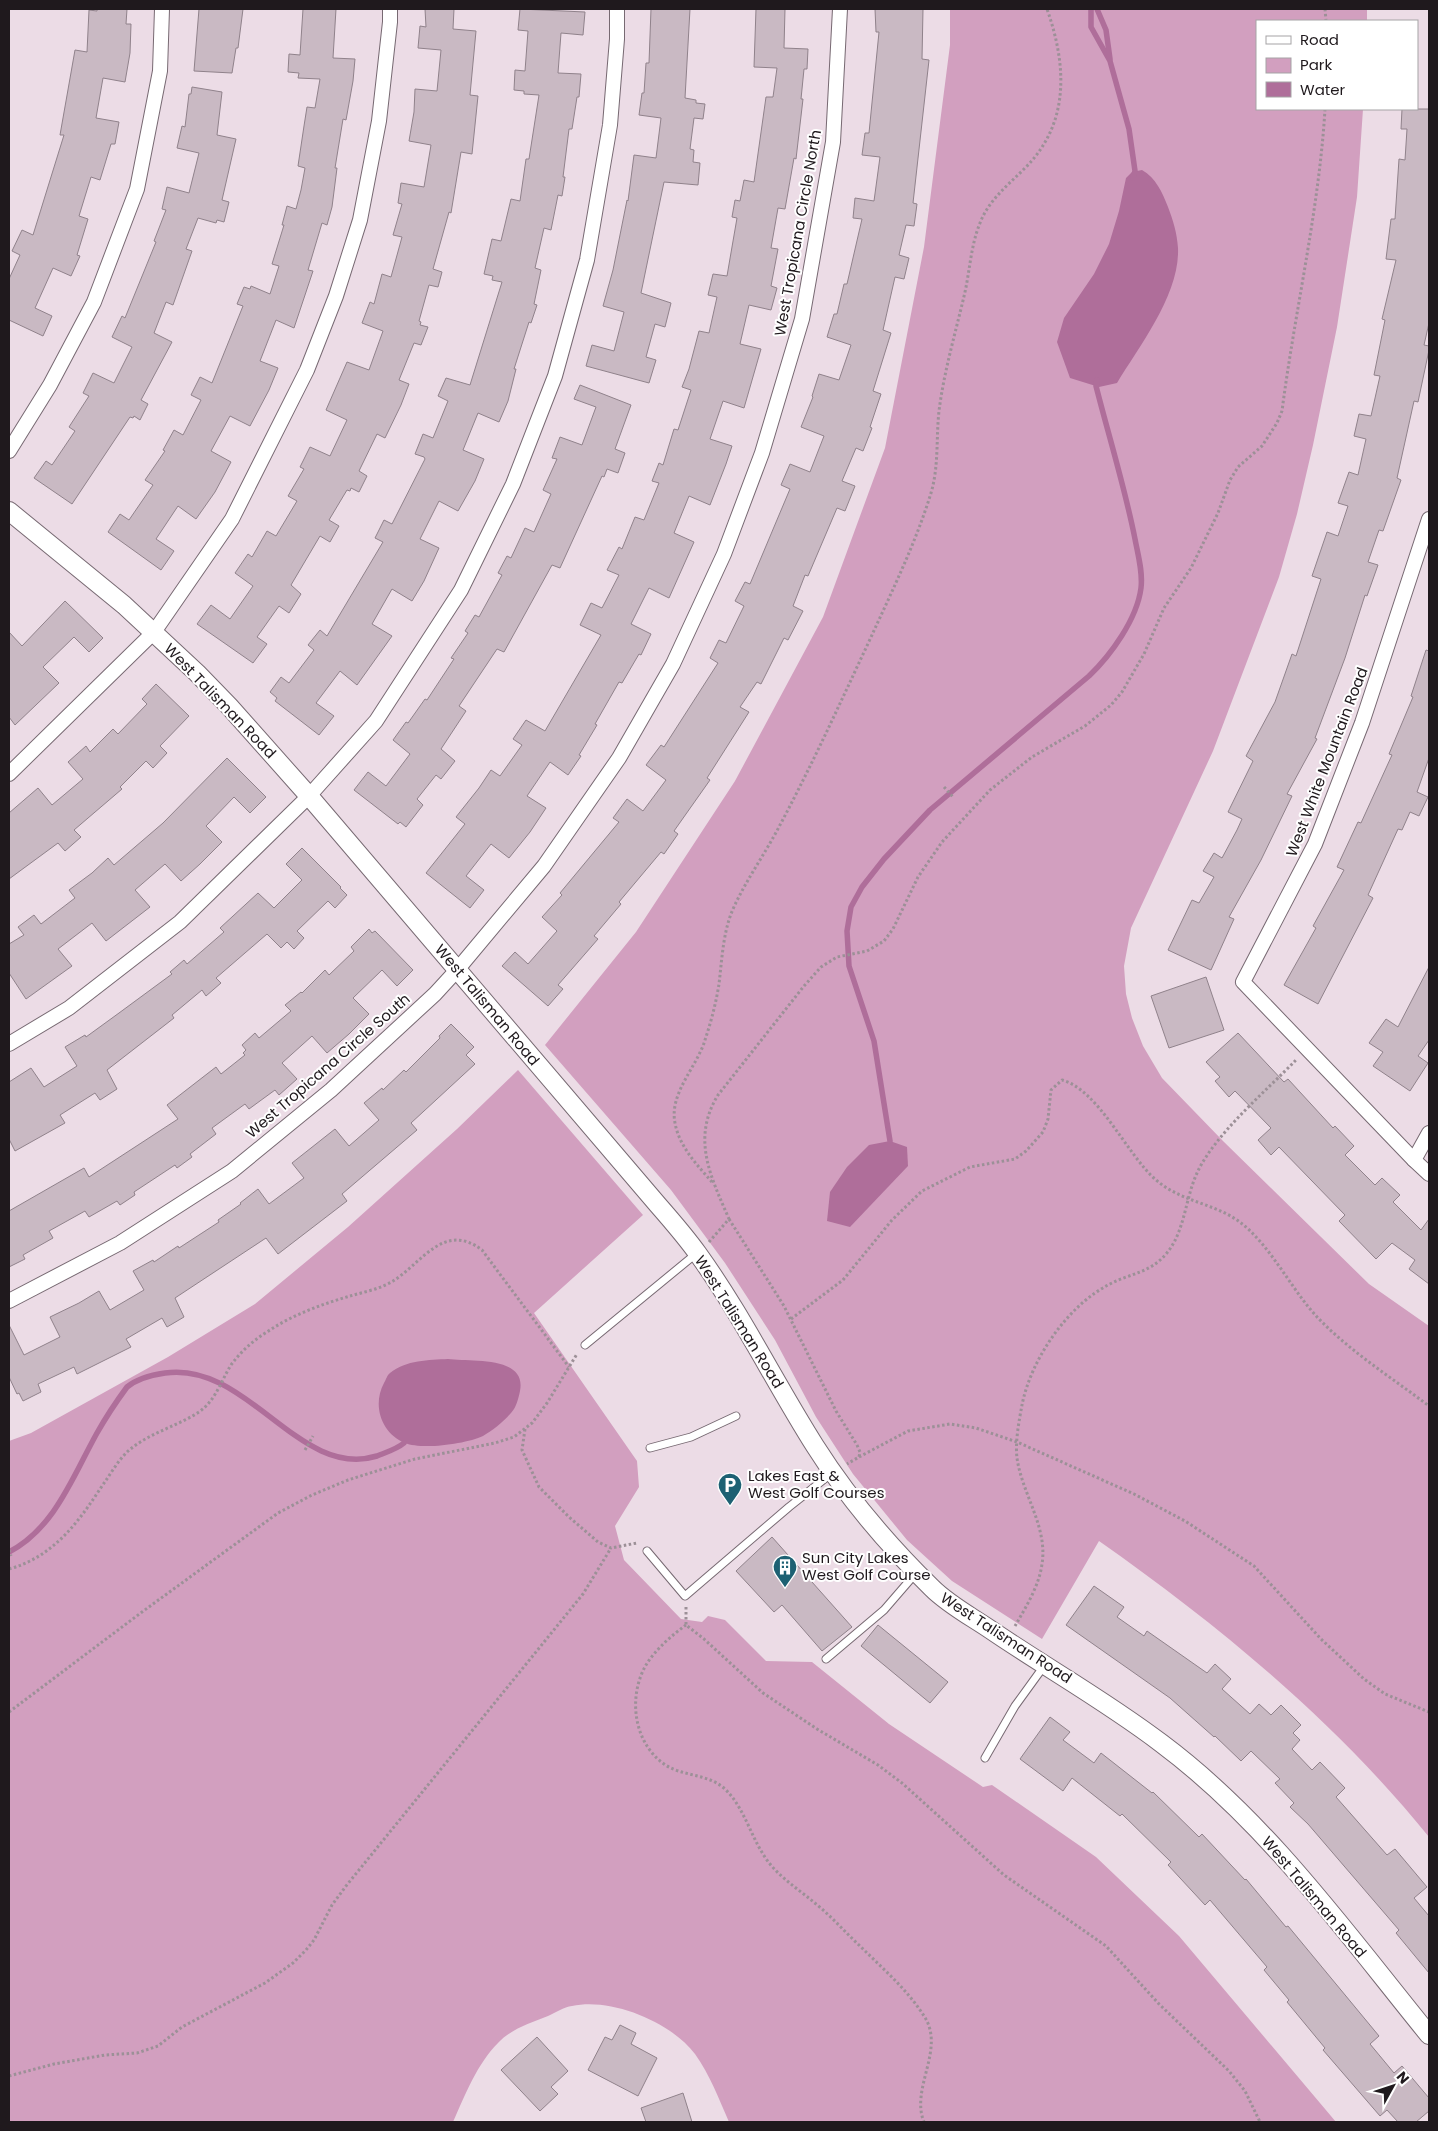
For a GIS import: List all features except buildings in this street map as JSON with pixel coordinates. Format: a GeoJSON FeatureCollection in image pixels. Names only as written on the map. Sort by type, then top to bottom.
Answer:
{"type":"FeatureCollection","features":[{"type":"Feature","properties":{"kind":"street"},"geometry":{"type":"LineString","coordinates":[[9,451],[50,385],[94,302],[137,190],[160,71],[162,9]]}},
{"type":"Feature","properties":{"kind":"street"},"geometry":{"type":"LineString","coordinates":[[9,774],[154,632],[232,519],[307,370],[336,296],[360,220],[379,121],[390,9]]}},
{"type":"Feature","properties":{"kind":"street"},"geometry":{"type":"LineString","coordinates":[[9,1044],[69,1008],[180,922],[310,796],[376,721],[461,590],[513,484],[555,376],[587,260],[610,125],[617,39],[617,9]]}},
{"type":"Feature","properties":{"kind":"street","name":"West Tropicana Circle North"},"geometry":{"type":"LineString","coordinates":[[457,970],[544,866],[618,758],[673,664],[724,554],[762,453],[802,320],[833,142],[840,9]]}},
{"type":"Feature","properties":{"kind":"street","name":"West Talisman Road"},"geometry":{"type":"LineString","coordinates":[[9,511],[124,604],[154,632],[222,699],[310,796],[698,1253],[740,1318],[780,1389],[833,1472],[867,1518],[916,1572],[935,1592],[1163,1744],[1242,1812],[1313,1892],[1429,2035]]}},
{"type":"Feature","properties":{"kind":"street","name":"West White Mountain Road"},"geometry":{"type":"LineString","coordinates":[[1429,519],[1362,723],[1315,844],[1243,982],[1429,1174]]}},
{"type":"Feature","properties":{"kind":"street","name":"West Tropicana Circle South"},"geometry":{"type":"LineString","coordinates":[[9,1302],[120,1243],[232,1171],[331,1090],[435,994],[457,970]]}},
{"type":"Feature","properties":{"kind":"street"},"geometry":{"type":"LineString","coordinates":[[1414,1160],[1429,1133]]}},
{"type":"Feature","properties":{"kind":"lane"},"geometry":{"type":"LineString","coordinates":[[585,1345],[698,1253]]}},
{"type":"Feature","properties":{"kind":"lane"},"geometry":{"type":"LineString","coordinates":[[650,1448],[691,1437],[736,1416]]}},
{"type":"Feature","properties":{"kind":"lane"},"geometry":{"type":"LineString","coordinates":[[647,1552],[685,1596],[789,1506],[833,1472]]}},
{"type":"Feature","properties":{"kind":"lane"},"geometry":{"type":"LineString","coordinates":[[826,1659],[884,1610],[916,1572]]}},
{"type":"Feature","properties":{"kind":"lane"},"geometry":{"type":"LineString","coordinates":[[985,1758],[1015,1706],[1045,1666]]}},
{"type":"Feature","properties":{"kind":"path"},"geometry":{"type":"LineString","coordinates":[[713,1183],[696,1164],[683,1144],[674,1122],[675,1105],[680,1091],[700,1055],[706,1038],[715,1002],[726,930],[732,912],[817,755],[902,569],[930,494],[935,475],[940,409],[968,278],[973,244],[979,224],[986,208],[1038,153],[1052,128],[1059,105],[1062,78],[1060,52],[1047,9]]}},
{"type":"Feature","properties":{"kind":"path"},"geometry":{"type":"LineString","coordinates":[[858,1457],[860,1452],[857,1445],[836,1411],[791,1319],[766,1275],[729,1219],[713,1183],[708,1169],[705,1140],[706,1126],[712,1104],[804,986],[829,960],[867,951],[884,942],[893,929],[923,870],[942,842],[990,790],[1032,757],[1085,726],[1111,705],[1122,692],[1144,654],[1164,608],[1191,568],[1218,513],[1230,480],[1238,467],[1262,446],[1277,423],[1282,411],[1306,266],[1323,146],[1326,110]]}},
{"type":"Feature","properties":{"kind":"path"},"geometry":{"type":"LineString","coordinates":[[944,787],[953,797]]}},
{"type":"Feature","properties":{"kind":"path"},"geometry":{"type":"LineString","coordinates":[[1008,1641],[1027,1604],[1042,1564],[1041,1534],[1022,1480],[1016,1456],[1022,1405],[1030,1376],[1042,1350],[1058,1329],[1096,1292],[1122,1278],[1154,1267],[1161,1260],[1174,1241],[1197,1173],[1217,1141],[1307,1049]]}},
{"type":"Feature","properties":{"kind":"path"},"geometry":{"type":"LineString","coordinates":[[791,1319],[843,1280],[892,1220],[922,1192],[970,1167],[1015,1159],[1026,1151],[1043,1132],[1048,1119],[1051,1090],[1062,1080],[1071,1082],[1092,1101],[1156,1180],[1174,1194],[1237,1220],[1266,1248],[1301,1299],[1320,1320],[1361,1356],[1429,1406]]}},
{"type":"Feature","properties":{"kind":"path"},"geometry":{"type":"LineString","coordinates":[[698,1253],[729,1219]]}},
{"type":"Feature","properties":{"kind":"path"},"geometry":{"type":"LineString","coordinates":[[9,1569],[21,1566],[46,1552],[63,1539],[126,1453],[145,1439],[199,1412],[219,1389],[239,1356],[250,1344],[270,1330],[311,1310],[391,1282],[408,1270],[425,1253],[443,1242],[457,1239],[471,1242],[482,1250],[569,1367]]}},
{"type":"Feature","properties":{"kind":"path"},"geometry":{"type":"LineString","coordinates":[[9,1712],[278,1513],[312,1495],[348,1480],[415,1459],[495,1443],[514,1437],[525,1428],[547,1403],[575,1356],[585,1345]]}},
{"type":"Feature","properties":{"kind":"path"},"geometry":{"type":"LineString","coordinates":[[833,1472],[908,1431],[950,1424],[976,1428],[1017,1442],[1134,1494],[1185,1521],[1244,1559],[1267,1577],[1321,1639],[1364,1680],[1385,1694],[1429,1712]]}},
{"type":"Feature","properties":{"kind":"path"},"geometry":{"type":"LineString","coordinates":[[525,1428],[522,1450],[539,1487],[598,1542],[611,1548],[638,1543]]}},
{"type":"Feature","properties":{"kind":"path"},"geometry":{"type":"LineString","coordinates":[[306,1450],[313,1436]]}},
{"type":"Feature","properties":{"kind":"path"},"geometry":{"type":"LineString","coordinates":[[9,2076],[81,2058],[148,2051],[158,2046],[182,2027],[265,1983],[293,1963],[314,1940],[332,1905],[346,1886],[583,1594],[611,1548]]}},
{"type":"Feature","properties":{"kind":"path"},"geometry":{"type":"LineString","coordinates":[[9,1550],[11,1556]]}},
{"type":"Feature","properties":{"kind":"path"},"geometry":{"type":"LineString","coordinates":[[685,1596],[686,1625],[646,1665],[635,1696],[638,1727],[643,1741],[652,1754],[673,1769],[716,1782],[726,1789],[735,1801],[756,1842],[771,1865],[786,1881],[818,1905],[901,1986],[915,2003],[926,2018],[931,2035],[930,2056],[919,2098],[920,2113],[924,2122]]}},
{"type":"Feature","properties":{"kind":"path"},"geometry":{"type":"LineString","coordinates":[[686,1625],[763,1693],[817,1730],[878,1765],[902,1783],[1024,1891],[1077,1924],[1106,1946],[1153,1999],[1229,2071],[1246,2090],[1260,2122]]}},
{"type":"Feature","properties":{"kind":"green space"},"geometry":{"type":"Polygon","coordinates":[[[950,9],[1367,9],[1367,20],[1256,20],[1256,110],[1363,110],[1357,197],[1337,327],[1313,445],[1297,514],[1279,577],[1213,751],[1131,928],[1124,966],[1126,994],[1132,1018],[1143,1046],[1162,1078],[1223,1141],[1369,1284],[1429,1326],[1429,1837],[1393,1795],[1316,1715],[1189,1607],[1099,1541],[1042,1639],[952,1581],[907,1540],[853,1474],[816,1417],[775,1340],[725,1263],[671,1190],[545,1045],[636,932],[735,781],[823,617],[885,448],[924,247],[950,45],[950,9]]]}},
{"type":"Feature","properties":{"kind":"green space"},"geometry":{"type":"Polygon","coordinates":[[[518,1070],[643,1215],[534,1313],[637,1461],[639,1487],[615,1526],[624,1560],[681,1619],[702,1622],[708,1616],[725,1620],[766,1661],[812,1662],[889,1724],[983,1787],[992,1785],[1096,1857],[1179,1936],[1336,2122],[729,2122],[705,2070],[695,2054],[684,2042],[656,2022],[639,2015],[604,2005],[587,2004],[563,2009],[521,2027],[503,2038],[478,2070],[453,2122],[9,2122],[9,1441],[31,1433],[168,1357],[255,1304],[348,1227],[457,1129],[518,1070]]]}},
{"type":"Feature","properties":{"kind":"water"},"geometry":{"type":"Polygon","coordinates":[[[1142,170],[1158,186],[1170,212],[1178,248],[1177,265],[1166,301],[1147,336],[1117,383],[1099,387],[1070,378],[1057,342],[1064,318],[1094,274],[1109,244],[1126,178],[1132,172],[1142,170]]]}},
{"type":"Feature","properties":{"kind":"water"},"geometry":{"type":"Polygon","coordinates":[[[890,1141],[907,1147],[908,1166],[850,1227],[827,1221],[830,1192],[847,1167],[869,1145],[890,1141]]]}},
{"type":"Feature","properties":{"kind":"water"},"geometry":{"type":"Polygon","coordinates":[[[448,1359],[494,1363],[515,1371],[520,1379],[520,1391],[514,1409],[492,1431],[475,1439],[433,1446],[405,1443],[390,1432],[381,1418],[379,1409],[380,1391],[388,1375],[403,1365],[410,1363],[448,1359]]]}},
{"type":"Feature","properties":{"kind":"waterway"},"geometry":{"type":"LineString","coordinates":[[1091,9],[1091,27],[1110,61],[1129,129],[1135,171],[1133,178]]}},
{"type":"Feature","properties":{"kind":"waterway"},"geometry":{"type":"LineString","coordinates":[[1097,9],[1106,30],[1110,59]]}},
{"type":"Feature","properties":{"kind":"waterway"},"geometry":{"type":"LineString","coordinates":[[890,1141],[874,1041],[849,966],[847,931],[851,907],[862,887],[884,859],[930,810],[1089,676],[1106,658],[1129,624],[1139,600],[1141,588],[1140,564],[1127,501],[1096,386],[1097,380]]}},
{"type":"Feature","properties":{"kind":"waterway"},"geometry":{"type":"LineString","coordinates":[[9,1552],[25,1542],[51,1515],[71,1483],[100,1427],[127,1387],[140,1379],[150,1376],[165,1373],[195,1374],[222,1384],[248,1400],[298,1437],[323,1451],[349,1459],[377,1456],[395,1449],[404,1443]]}},
{"type":"Feature","properties":{"kind":"place","name":"Lakes East & West Golf Courses"},"geometry":{"type":"Point","coordinates":[730,1506]}},
{"type":"Feature","properties":{"kind":"place","name":"Sun City Lakes West Golf Course"},"geometry":{"type":"Point","coordinates":[785,1588]}}]}
